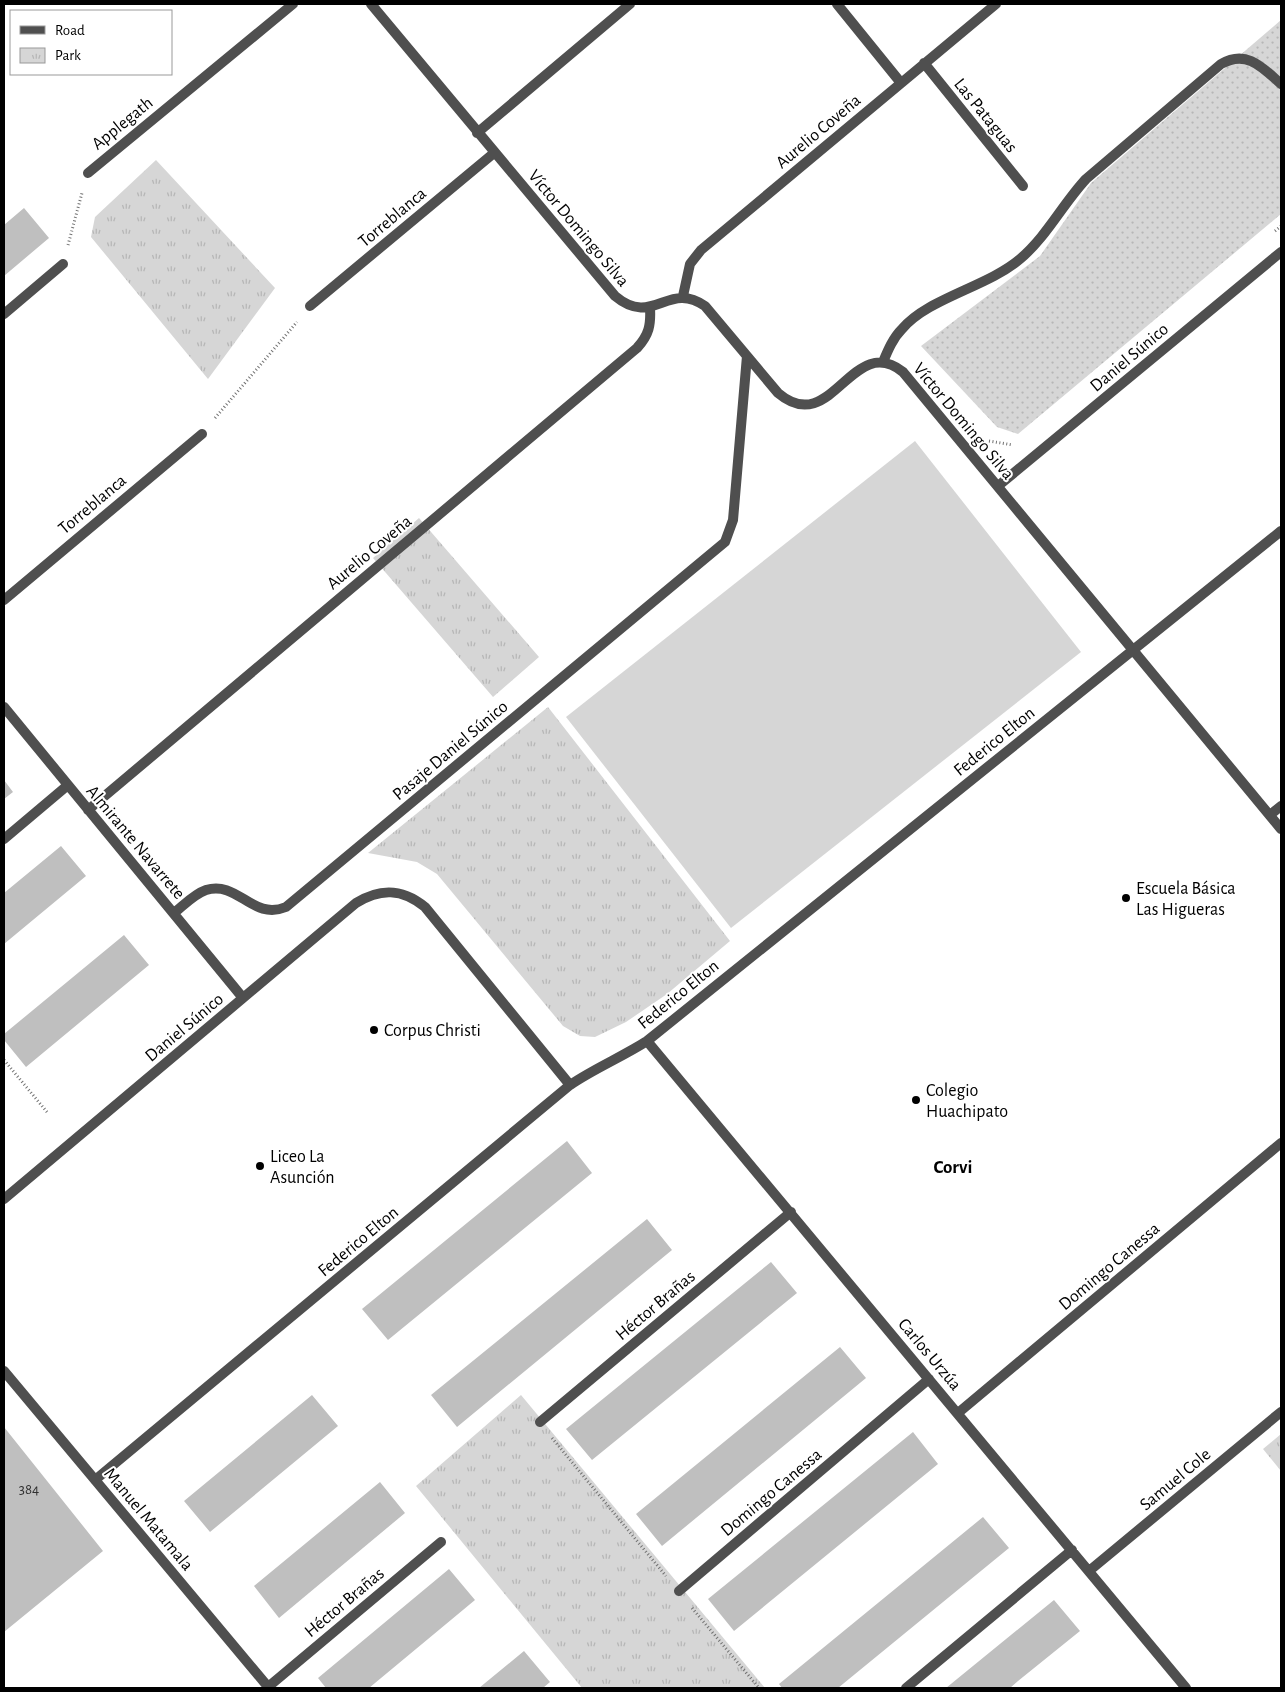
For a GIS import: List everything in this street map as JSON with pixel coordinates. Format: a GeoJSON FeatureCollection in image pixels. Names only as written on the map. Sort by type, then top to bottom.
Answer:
{"type":"FeatureCollection","features":[{"type":"Feature","properties":{"kind":"street","name":"Applegath"},"geometry":{"type":"LineString","coordinates":[[88,173],[293,4]]}},
{"type":"Feature","properties":{"kind":"street","name":"Víctor Domingo Silva"},"geometry":{"type":"LineString","coordinates":[[371,4],[615,296],[625,305],[650,308]]}},
{"type":"Feature","properties":{"kind":"street"},"geometry":{"type":"LineString","coordinates":[[477,132],[630,4]]}},
{"type":"Feature","properties":{"kind":"street"},"geometry":{"type":"LineString","coordinates":[[837,4],[901,82]]}},
{"type":"Feature","properties":{"kind":"street","name":"Aurelio Coveña"},"geometry":{"type":"LineString","coordinates":[[683,296],[686,275],[690,264],[701,250],[996,4]]}},
{"type":"Feature","properties":{"kind":"street"},"geometry":{"type":"LineString","coordinates":[[650,308],[670,298],[683,296],[695,299],[705,306],[778,393],[788,402],[811,405],[822,401],[866,365],[883,362],[893,340],[903,327],[930,308],[1002,273],[1039,241],[1070,196],[1086,179],[1221,64],[1235,58],[1252,60],[1281,84]]}},
{"type":"Feature","properties":{"kind":"street","name":"Las Pataguas"},"geometry":{"type":"LineString","coordinates":[[924,63],[1023,186]]}},
{"type":"Feature","properties":{"kind":"street","name":"Torreblanca"},"geometry":{"type":"LineString","coordinates":[[310,306],[494,153]]}},
{"type":"Feature","properties":{"kind":"street","name":"Daniel Súnico"},"geometry":{"type":"LineString","coordinates":[[998,486],[1281,252]]}},
{"type":"Feature","properties":{"kind":"street"},"geometry":{"type":"LineString","coordinates":[[4,314],[62,264]]}},
{"type":"Feature","properties":{"kind":"street","name":"Aurelio Coveña"},"geometry":{"type":"LineString","coordinates":[[88,810],[637,348],[645,340],[649,330],[650,308]]}},
{"type":"Feature","properties":{"kind":"street","name":"Pasaje Daniel Súnico"},"geometry":{"type":"LineString","coordinates":[[174,913],[197,894],[212,889],[231,891],[262,910],[271,911],[286,907],[725,542],[733,520],[747,356]]}},
{"type":"Feature","properties":{"kind":"street","name":"Víctor Domingo Silva"},"geometry":{"type":"LineString","coordinates":[[883,362],[894,365],[903,372],[1281,829]]}},
{"type":"Feature","properties":{"kind":"street","name":"Torreblanca"},"geometry":{"type":"LineString","coordinates":[[4,600],[202,434]]}},
{"type":"Feature","properties":{"kind":"street","name":"Federico Elton"},"geometry":{"type":"LineString","coordinates":[[95,1480],[570,1085],[586,1074],[628,1054],[647,1041],[1281,531]]}},
{"type":"Feature","properties":{"kind":"street","name":"Almirante Navarrete"},"geometry":{"type":"LineString","coordinates":[[4,707],[243,998]]}},
{"type":"Feature","properties":{"kind":"street"},"geometry":{"type":"LineString","coordinates":[[4,839],[68,785]]}},
{"type":"Feature","properties":{"kind":"street"},"geometry":{"type":"LineString","coordinates":[[1270,814],[1281,806]]}},
{"type":"Feature","properties":{"kind":"street","name":"Daniel Súnico"},"geometry":{"type":"LineString","coordinates":[[4,1199],[356,904],[379,892],[391,891],[409,896],[425,907],[570,1085]]}},
{"type":"Feature","properties":{"kind":"street","name":"Carlos Urzúa"},"geometry":{"type":"LineString","coordinates":[[647,1041],[1186,1688]]}},
{"type":"Feature","properties":{"kind":"street","name":"Domingo Canessa"},"geometry":{"type":"LineString","coordinates":[[958,1413],[1281,1143]]}},
{"type":"Feature","properties":{"kind":"street","name":"Héctor Brañas"},"geometry":{"type":"LineString","coordinates":[[540,1422],[791,1212]]}},
{"type":"Feature","properties":{"kind":"street","name":"Manuel Matamala"},"geometry":{"type":"LineString","coordinates":[[4,1371],[269,1688]]}},
{"type":"Feature","properties":{"kind":"street","name":"Domingo Canessa"},"geometry":{"type":"LineString","coordinates":[[679,1591],[929,1379]]}},
{"type":"Feature","properties":{"kind":"street","name":"Samuel Cole"},"geometry":{"type":"LineString","coordinates":[[1089,1571],[1281,1412]]}},
{"type":"Feature","properties":{"kind":"street","name":"Héctor Brañas"},"geometry":{"type":"LineString","coordinates":[[269,1688],[441,1542]]}},
{"type":"Feature","properties":{"kind":"street"},"geometry":{"type":"LineString","coordinates":[[906,1688],[1072,1550]]}},
{"type":"Feature","properties":{"kind":"path"},"geometry":{"type":"LineString","coordinates":[[62,264],[88,173]]}},
{"type":"Feature","properties":{"kind":"path"},"geometry":{"type":"LineString","coordinates":[[202,434],[310,306]]}},
{"type":"Feature","properties":{"kind":"path"},"geometry":{"type":"LineString","coordinates":[[4,1060],[47,1112]]}},
{"type":"Feature","properties":{"kind":"path"},"geometry":{"type":"LineString","coordinates":[[540,1422],[759,1688]]}},
{"type":"Feature","properties":{"kind":"green space"},"geometry":{"type":"Polygon","coordinates":[[[1281,20],[1281,214],[1018,434],[997,427],[921,346],[1040,256],[1091,183],[1281,20]]]}},
{"type":"Feature","properties":{"kind":"green space"},"geometry":{"type":"Polygon","coordinates":[[[156,160],[275,288],[208,379],[91,237],[95,217],[156,160]]]}},
{"type":"Feature","properties":{"kind":"green space"},"geometry":{"type":"Polygon","coordinates":[[[915,441],[1081,652],[731,928],[566,717],[915,441]]]}},
{"type":"Feature","properties":{"kind":"green space"},"geometry":{"type":"Polygon","coordinates":[[[419,518],[539,657],[493,697],[373,558],[419,518]]]}},
{"type":"Feature","properties":{"kind":"green space"},"geometry":{"type":"Polygon","coordinates":[[[548,707],[730,941],[667,994],[626,1022],[595,1037],[580,1036],[563,1026],[437,874],[417,862],[368,853],[548,707]]]}},
{"type":"Feature","properties":{"kind":"green space"},"geometry":{"type":"Polygon","coordinates":[[[521,1395],[765,1688],[582,1688],[416,1486],[521,1395]]]}},
{"type":"Feature","properties":{"kind":"green space"},"geometry":{"type":"Polygon","coordinates":[[[1281,1434],[1281,1471],[1263,1449],[1281,1434]]]}},
{"type":"Feature","properties":{"kind":"building"},"geometry":{"type":"Polygon","coordinates":[[[24,208],[49,238],[4,276],[4,225],[24,208]]]}},
{"type":"Feature","properties":{"kind":"building"},"geometry":{"type":"Polygon","coordinates":[[[4,780],[13,792],[4,799],[4,780]]]}},
{"type":"Feature","properties":{"kind":"building"},"geometry":{"type":"Polygon","coordinates":[[[61,846],[86,876],[4,944],[4,893],[61,846]]]}},
{"type":"Feature","properties":{"kind":"building"},"geometry":{"type":"Polygon","coordinates":[[[124,935],[149,965],[26,1067],[4,1040],[4,1034],[124,935]]]}},
{"type":"Feature","properties":{"kind":"building"},"geometry":{"type":"Polygon","coordinates":[[[567,1141],[592,1173],[388,1340],[362,1309],[567,1141]]]}},
{"type":"Feature","properties":{"kind":"building"},"geometry":{"type":"Polygon","coordinates":[[[647,1219],[672,1250],[457,1427],[431,1395],[647,1219]]]}},
{"type":"Feature","properties":{"kind":"building"},"geometry":{"type":"Polygon","coordinates":[[[771,1262],[797,1293],[592,1460],[566,1429],[771,1262]]]}},
{"type":"Feature","properties":{"kind":"building"},"geometry":{"type":"Polygon","coordinates":[[[840,1347],[866,1378],[662,1546],[636,1514],[840,1347]]]}},
{"type":"Feature","properties":{"kind":"building"},"geometry":{"type":"Polygon","coordinates":[[[312,1395],[338,1426],[210,1532],[184,1501],[312,1395]]]}},
{"type":"Feature","properties":{"kind":"building"},"geometry":{"type":"Polygon","coordinates":[[[4,1427],[103,1551],[4,1632],[4,1427]]]}},
{"type":"Feature","properties":{"kind":"building"},"geometry":{"type":"Polygon","coordinates":[[[913,1432],[938,1464],[734,1631],[708,1599],[913,1432]]]}},
{"type":"Feature","properties":{"kind":"building"},"geometry":{"type":"Polygon","coordinates":[[[380,1482],[405,1513],[279,1618],[254,1586],[380,1482]]]}},
{"type":"Feature","properties":{"kind":"building"},"geometry":{"type":"Polygon","coordinates":[[[983,1517],[1009,1548],[838,1688],[782,1688],[779,1684],[983,1517]]]}},
{"type":"Feature","properties":{"kind":"building"},"geometry":{"type":"Polygon","coordinates":[[[449,1569],[475,1600],[369,1688],[326,1688],[318,1678],[449,1569]]]}},
{"type":"Feature","properties":{"kind":"building"},"geometry":{"type":"Polygon","coordinates":[[[1054,1600],[1080,1631],[1010,1688],[946,1688],[1054,1600]]]}},
{"type":"Feature","properties":{"kind":"building"},"geometry":{"type":"Polygon","coordinates":[[[524,1651],[550,1682],[543,1688],[479,1688],[524,1651]]]}},
{"type":"Feature","properties":{"kind":"place","name":"Escuela Básica Las Higueras"},"geometry":{"type":"Point","coordinates":[1126,898]}},
{"type":"Feature","properties":{"kind":"place","name":"Corpus Christi"},"geometry":{"type":"Point","coordinates":[374,1030]}},
{"type":"Feature","properties":{"kind":"place","name":"Colegio Huachipato"},"geometry":{"type":"Point","coordinates":[916,1100]}},
{"type":"Feature","properties":{"kind":"place","name":"Liceo La Asunción"},"geometry":{"type":"Point","coordinates":[260,1166]}},
{"type":"Feature","properties":{"kind":"district","name":"Corvi"},"geometry":{"type":"Point","coordinates":[953,1166]}}]}
